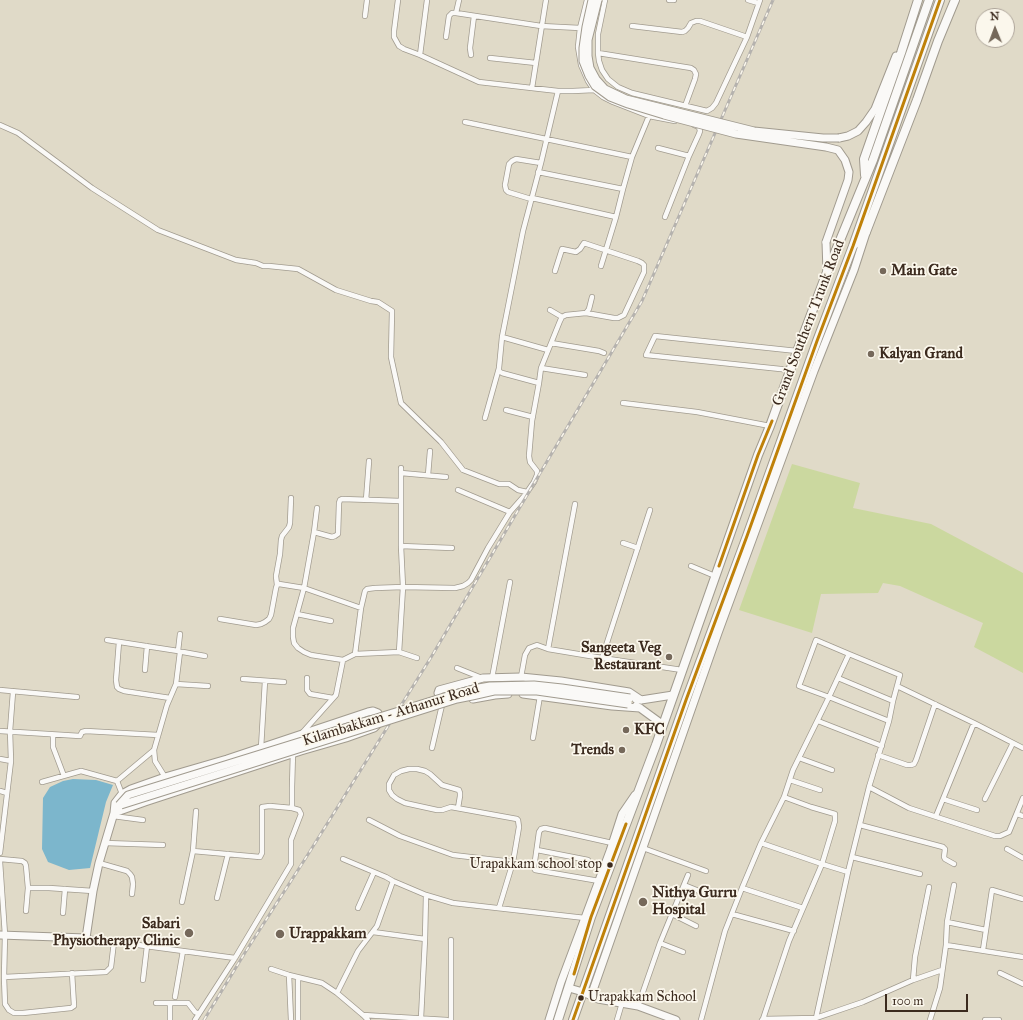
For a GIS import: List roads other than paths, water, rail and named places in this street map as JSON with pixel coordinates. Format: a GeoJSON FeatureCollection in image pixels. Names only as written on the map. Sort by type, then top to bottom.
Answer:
{"type":"FeatureCollection","features":[{"type":"Feature","properties":{"kind":"highway"},"geometry":{"type":"LineString","coordinates":[[866,178],[864,159],[918,0]]}},
{"type":"Feature","properties":{"kind":"highway","name":"Grand Southern Trunk Road"},"geometry":{"type":"LineString","coordinates":[[639,789],[656,745],[662,724],[758,455],[827,272],[873,160],[929,0]]}},
{"type":"Feature","properties":{"kind":"highway","name":"Grand Southern Trunk Road"},"geometry":{"type":"LineString","coordinates":[[573,1020],[587,994],[686,700],[747,536],[816,341],[853,246],[940,0]]}},
{"type":"Feature","properties":{"kind":"highway"},"geometry":{"type":"LineString","coordinates":[[853,246],[866,232],[955,0]]}},
{"type":"Feature","properties":{"kind":"highway"},"geometry":{"type":"LineString","coordinates":[[558,1020],[591,917],[639,789]]}},
{"type":"Feature","properties":{"kind":"street"},"geometry":{"type":"LineString","coordinates":[[365,16],[367,0]]}},
{"type":"Feature","properties":{"kind":"street"},"geometry":{"type":"LineString","coordinates":[[398,0],[394,37],[399,46],[404,49],[479,82],[558,91],[594,90]]}},
{"type":"Feature","properties":{"kind":"street"},"geometry":{"type":"LineString","coordinates":[[420,55],[427,0]]}},
{"type":"Feature","properties":{"kind":"street"},"geometry":{"type":"LineString","coordinates":[[456,13],[459,0]]}},
{"type":"Feature","properties":{"kind":"street"},"geometry":{"type":"LineString","coordinates":[[532,88],[546,0]]}},
{"type":"Feature","properties":{"kind":"street"},"geometry":{"type":"LineString","coordinates":[[587,0],[580,28],[578,47],[581,66],[594,90],[613,102],[649,116],[696,126],[700,129]]}},
{"type":"Feature","properties":{"kind":"street"},"geometry":{"type":"LineString","coordinates":[[592,0],[584,34],[582,48],[583,60],[589,76],[595,86],[610,97],[664,115],[736,134],[838,150],[845,160],[849,172],[848,180],[826,242],[827,272]]}},
{"type":"Feature","properties":{"kind":"street"},"geometry":{"type":"LineString","coordinates":[[598,0],[588,40],[588,56],[590,68],[596,79],[606,88],[626,99],[754,131],[823,138],[839,138],[848,136],[858,131],[875,109],[896,56],[906,37]]}},
{"type":"Feature","properties":{"kind":"street"},"geometry":{"type":"LineString","coordinates":[[605,0],[598,34],[598,53],[602,70],[608,79],[618,87],[632,93],[684,106],[707,111],[710,110]]}},
{"type":"Feature","properties":{"kind":"street"},"geometry":{"type":"LineString","coordinates":[[669,0],[674,0]]}},
{"type":"Feature","properties":{"kind":"street"},"geometry":{"type":"LineString","coordinates":[[665,217],[700,129],[710,110],[716,103],[747,37],[759,2],[748,0]]}},
{"type":"Feature","properties":{"kind":"street"},"geometry":{"type":"LineString","coordinates":[[446,37],[449,16],[452,13],[541,26],[580,28]]}},
{"type":"Feature","properties":{"kind":"street"},"geometry":{"type":"LineString","coordinates":[[471,55],[470,48],[474,16]]}},
{"type":"Feature","properties":{"kind":"street"},"geometry":{"type":"LineString","coordinates":[[632,26],[678,32],[685,31],[691,23],[700,21],[747,37]]}},
{"type":"Feature","properties":{"kind":"street"},"geometry":{"type":"LineString","coordinates":[[598,53],[691,68],[696,74],[684,106]]}},
{"type":"Feature","properties":{"kind":"street"},"geometry":{"type":"LineString","coordinates":[[490,58],[536,63]]}},
{"type":"Feature","properties":{"kind":"street"},"geometry":{"type":"LineString","coordinates":[[485,418],[499,368],[502,337],[523,231],[558,91]]}},
{"type":"Feature","properties":{"kind":"street"},"geometry":{"type":"LineString","coordinates":[[601,266],[632,157],[649,116]]}},
{"type":"Feature","properties":{"kind":"street"},"geometry":{"type":"LineString","coordinates":[[465,122],[632,157]]}},
{"type":"Feature","properties":{"kind":"street"},"geometry":{"type":"LineString","coordinates":[[0,125],[18,133],[92,188],[158,230],[236,260],[256,263],[263,266],[298,269],[336,290],[370,301],[378,302],[392,311],[391,357],[401,403],[441,442],[463,470],[499,484],[509,484],[518,490],[527,492]]}},
{"type":"Feature","properties":{"kind":"street"},"geometry":{"type":"LineString","coordinates":[[658,148],[689,156]]}},
{"type":"Feature","properties":{"kind":"street"},"geometry":{"type":"LineString","coordinates":[[541,163],[516,159],[512,161],[509,164],[505,185],[506,190],[508,192],[532,198],[616,217]]}},
{"type":"Feature","properties":{"kind":"street"},"geometry":{"type":"LineString","coordinates":[[538,172],[623,189]]}},
{"type":"Feature","properties":{"kind":"street"},"geometry":{"type":"LineString","coordinates":[[587,994],[644,848],[718,633],[817,364],[854,270],[866,232]]}},
{"type":"Feature","properties":{"kind":"street"},"geometry":{"type":"LineString","coordinates":[[356,654],[361,608],[365,591],[367,589],[403,587],[455,588],[468,583],[510,512],[527,492],[537,475],[537,472],[530,462],[529,456],[533,417],[541,368],[562,317],[569,314],[586,313],[614,318],[624,315],[644,272],[644,265],[584,243],[576,252],[562,249],[555,271]]}},
{"type":"Feature","properties":{"kind":"street"},"geometry":{"type":"LineString","coordinates":[[586,313],[592,297]]}},
{"type":"Feature","properties":{"kind":"street"},"geometry":{"type":"LineString","coordinates":[[550,310],[562,317]]}},
{"type":"Feature","properties":{"kind":"street"},"geometry":{"type":"LineString","coordinates":[[790,370],[646,354],[655,336],[797,351]]}},
{"type":"Feature","properties":{"kind":"street"},"geometry":{"type":"LineString","coordinates":[[502,337],[548,350]]}},
{"type":"Feature","properties":{"kind":"street"},"geometry":{"type":"LineString","coordinates":[[551,343],[604,353]]}},
{"type":"Feature","properties":{"kind":"street"},"geometry":{"type":"LineString","coordinates":[[499,368],[502,373],[539,383]]}},
{"type":"Feature","properties":{"kind":"street"},"geometry":{"type":"LineString","coordinates":[[541,368],[585,375]]}},
{"type":"Feature","properties":{"kind":"street"},"geometry":{"type":"LineString","coordinates":[[622,403],[697,412],[770,426]]}},
{"type":"Feature","properties":{"kind":"street"},"geometry":{"type":"LineString","coordinates":[[506,410],[533,417]]}},
{"type":"Feature","properties":{"kind":"street"},"geometry":{"type":"LineString","coordinates":[[428,475],[430,451]]}},
{"type":"Feature","properties":{"kind":"street"},"geometry":{"type":"LineString","coordinates":[[366,500],[369,460]]}},
{"type":"Feature","properties":{"kind":"street"},"geometry":{"type":"LineString","coordinates":[[399,652],[403,587],[401,546],[401,470],[446,477]]}},
{"type":"Feature","properties":{"kind":"street"},"geometry":{"type":"LineString","coordinates":[[458,490],[510,512]]}},
{"type":"Feature","properties":{"kind":"street"},"geometry":{"type":"LineString","coordinates":[[220,620],[256,625],[269,619],[277,585],[276,578],[281,540],[290,523],[291,498]]}},
{"type":"Feature","properties":{"kind":"street"},"geometry":{"type":"LineString","coordinates":[[314,532],[337,536],[339,532],[340,500],[402,501]]}},
{"type":"Feature","properties":{"kind":"street"},"geometry":{"type":"LineString","coordinates":[[548,648],[575,504]]}},
{"type":"Feature","properties":{"kind":"street"},"geometry":{"type":"LineString","coordinates":[[317,508],[304,588],[293,628],[294,643],[298,648],[311,655],[343,660],[356,654],[399,652],[418,658]]}},
{"type":"Feature","properties":{"kind":"street"},"geometry":{"type":"LineString","coordinates":[[602,658],[650,510]]}},
{"type":"Feature","properties":{"kind":"street"},"geometry":{"type":"LineString","coordinates":[[623,543],[638,548]]}},
{"type":"Feature","properties":{"kind":"street"},"geometry":{"type":"LineString","coordinates":[[401,546],[452,548]]}},
{"type":"Feature","properties":{"kind":"street"},"geometry":{"type":"LineString","coordinates":[[691,566],[715,576]]}},
{"type":"Feature","properties":{"kind":"street"},"geometry":{"type":"LineString","coordinates":[[492,678],[510,582]]}},
{"type":"Feature","properties":{"kind":"street"},"geometry":{"type":"LineString","coordinates":[[277,585],[283,584],[304,588],[361,608]]}},
{"type":"Feature","properties":{"kind":"street"},"geometry":{"type":"LineString","coordinates":[[297,614],[331,621]]}},
{"type":"Feature","properties":{"kind":"street"},"geometry":{"type":"LineString","coordinates":[[165,777],[155,762],[154,750],[170,698],[176,684],[180,634]]}},
{"type":"Feature","properties":{"kind":"street"},"geometry":{"type":"LineString","coordinates":[[107,640],[205,656]]}},
{"type":"Feature","properties":{"kind":"street"},"geometry":{"type":"LineString","coordinates":[[816,1018],[848,872],[869,787],[889,721],[900,675],[816,640],[799,686],[889,721]]}},
{"type":"Feature","properties":{"kind":"street"},"geometry":{"type":"LineString","coordinates":[[119,642],[116,680],[117,688],[124,691],[170,698]]}},
{"type":"Feature","properties":{"kind":"street"},"geometry":{"type":"LineString","coordinates":[[521,677],[525,655],[529,648],[537,645],[602,658],[682,670]]}},
{"type":"Feature","properties":{"kind":"street"},"geometry":{"type":"LineString","coordinates":[[145,670],[147,646]]}},
{"type":"Feature","properties":{"kind":"street"},"geometry":{"type":"LineString","coordinates":[[701,1020],[725,931],[742,888],[761,843],[784,797],[793,770],[818,721],[849,654]]}},
{"type":"Feature","properties":{"kind":"street"},"geometry":{"type":"LineString","coordinates":[[292,808],[293,754],[300,735],[336,695],[343,660]]}},
{"type":"Feature","properties":{"kind":"street"},"geometry":{"type":"LineString","coordinates":[[457,668],[483,678]]}},
{"type":"Feature","properties":{"kind":"street"},"geometry":{"type":"LineString","coordinates":[[432,748],[442,705],[438,694],[439,690],[483,678],[521,677],[561,681],[629,692],[641,700]]}},
{"type":"Feature","properties":{"kind":"street"},"geometry":{"type":"LineString","coordinates":[[308,678],[308,690],[310,694],[333,698]]}},
{"type":"Feature","properties":{"kind":"street"},"geometry":{"type":"LineString","coordinates":[[838,678],[893,701]]}},
{"type":"Feature","properties":{"kind":"street"},"geometry":{"type":"LineString","coordinates":[[243,679],[284,682]]}},
{"type":"Feature","properties":{"kind":"street"},"geometry":{"type":"LineString","coordinates":[[261,748],[265,680]]}},
{"type":"Feature","properties":{"kind":"street"},"geometry":{"type":"LineString","coordinates":[[176,684],[208,686]]}},
{"type":"Feature","properties":{"kind":"street","name":"Kilambakkam - Athanur Road"},"geometry":{"type":"LineString","coordinates":[[86,938],[99,863],[113,815],[128,795],[473,689],[490,686],[534,685],[629,701],[673,695]]}},
{"type":"Feature","properties":{"kind":"street"},"geometry":{"type":"LineString","coordinates":[[898,686],[1023,748]]}},
{"type":"Feature","properties":{"kind":"street"},"geometry":{"type":"LineString","coordinates":[[0,690],[77,697]]}},
{"type":"Feature","properties":{"kind":"street"},"geometry":{"type":"LineString","coordinates":[[0,852],[11,761],[10,731],[13,692]]}},
{"type":"Feature","properties":{"kind":"street"},"geometry":{"type":"LineString","coordinates":[[442,705],[495,695],[527,694],[612,706],[640,708]]}},
{"type":"Feature","properties":{"kind":"street"},"geometry":{"type":"LineString","coordinates":[[532,738],[540,696]]}},
{"type":"Feature","properties":{"kind":"street","name":"Kilambakkam - Athanur Road"},"geometry":{"type":"LineString","coordinates":[[629,701],[662,724]]}},
{"type":"Feature","properties":{"kind":"street"},"geometry":{"type":"LineString","coordinates":[[878,755],[907,765],[914,764],[935,704]]}},
{"type":"Feature","properties":{"kind":"street"},"geometry":{"type":"LineString","coordinates":[[373,711],[378,713],[379,717],[377,725],[374,728],[145,802],[113,815],[115,803],[122,794],[130,789],[261,748],[368,712],[373,711]]}},
{"type":"Feature","properties":{"kind":"street"},"geometry":{"type":"LineString","coordinates":[[818,721],[882,746]]}},
{"type":"Feature","properties":{"kind":"street"},"geometry":{"type":"LineString","coordinates":[[936,816],[974,723]]}},
{"type":"Feature","properties":{"kind":"street"},"geometry":{"type":"LineString","coordinates":[[0,731],[80,736],[82,732],[86,731],[158,736]]}},
{"type":"Feature","properties":{"kind":"street"},"geometry":{"type":"LineString","coordinates":[[53,735],[53,747],[64,776]]}},
{"type":"Feature","properties":{"kind":"street"},"geometry":{"type":"LineString","coordinates":[[985,800],[1013,743]]}},
{"type":"Feature","properties":{"kind":"street"},"geometry":{"type":"LineString","coordinates":[[117,781],[154,750]]}},
{"type":"Feature","properties":{"kind":"street"},"geometry":{"type":"LineString","coordinates":[[799,758],[832,770]]}},
{"type":"Feature","properties":{"kind":"street"},"geometry":{"type":"LineString","coordinates":[[0,759],[11,761]]}},
{"type":"Feature","properties":{"kind":"street"},"geometry":{"type":"LineString","coordinates":[[458,808],[460,796],[459,790],[442,785],[425,771],[417,769],[401,771],[394,775],[388,784],[392,795],[405,803],[437,810],[451,807],[458,808],[518,820],[513,862],[499,908]]}},
{"type":"Feature","properties":{"kind":"street"},"geometry":{"type":"LineString","coordinates":[[42,782],[81,771],[117,781]]}},
{"type":"Feature","properties":{"kind":"street"},"geometry":{"type":"LineString","coordinates":[[790,780],[820,790]]}},
{"type":"Feature","properties":{"kind":"street"},"geometry":{"type":"LineString","coordinates":[[117,781],[122,794]]}},
{"type":"Feature","properties":{"kind":"street"},"geometry":{"type":"LineString","coordinates":[[869,787],[909,808],[1000,836],[1009,832],[1023,798]]}},
{"type":"Feature","properties":{"kind":"street"},"geometry":{"type":"LineString","coordinates":[[549,1020],[622,814],[639,789]]}},
{"type":"Feature","properties":{"kind":"street"},"geometry":{"type":"LineString","coordinates":[[0,792],[7,793]]}},
{"type":"Feature","properties":{"kind":"street"},"geometry":{"type":"LineString","coordinates":[[784,797],[835,814],[835,821],[822,864],[794,931],[762,1020],[816,1018],[863,1002],[913,980],[942,970]]}},
{"type":"Feature","properties":{"kind":"street"},"geometry":{"type":"LineString","coordinates":[[943,799],[977,810]]}},
{"type":"Feature","properties":{"kind":"street"},"geometry":{"type":"LineString","coordinates":[[193,851],[260,857],[262,853],[262,807],[270,806],[292,808],[299,810],[301,814],[291,840],[292,859],[290,868],[196,1020]]}},
{"type":"Feature","properties":{"kind":"street"},"geometry":{"type":"LineString","coordinates":[[182,902],[193,851],[196,811]]}},
{"type":"Feature","properties":{"kind":"street"},"geometry":{"type":"LineString","coordinates":[[1017,814],[1023,816]]}},
{"type":"Feature","properties":{"kind":"street"},"geometry":{"type":"LineString","coordinates":[[113,815],[143,820]]}},
{"type":"Feature","properties":{"kind":"street"},"geometry":{"type":"LineString","coordinates":[[369,820],[400,836],[453,855],[513,862]]}},
{"type":"Feature","properties":{"kind":"street"},"geometry":{"type":"LineString","coordinates":[[860,825],[943,847],[945,849],[944,858],[954,864]]}},
{"type":"Feature","properties":{"kind":"street"},"geometry":{"type":"LineString","coordinates":[[599,881],[535,870],[534,868],[539,832],[541,829],[545,828],[612,843]]}},
{"type":"Feature","properties":{"kind":"street"},"geometry":{"type":"LineString","coordinates":[[105,843],[164,845]]}},
{"type":"Feature","properties":{"kind":"street"},"geometry":{"type":"LineString","coordinates":[[761,843],[848,872]]}},
{"type":"Feature","properties":{"kind":"street"},"geometry":{"type":"LineString","coordinates":[[644,848],[706,871]]}},
{"type":"Feature","properties":{"kind":"street"},"geometry":{"type":"LineString","coordinates":[[1007,849],[1023,858]]}},
{"type":"Feature","properties":{"kind":"street"},"geometry":{"type":"LineString","coordinates":[[537,850],[588,860]]}},
{"type":"Feature","properties":{"kind":"street"},"geometry":{"type":"LineString","coordinates":[[217,898],[228,854]]}},
{"type":"Feature","properties":{"kind":"street"},"geometry":{"type":"LineString","coordinates":[[852,857],[920,874]]}},
{"type":"Feature","properties":{"kind":"street"},"geometry":{"type":"LineString","coordinates":[[0,859],[25,862],[28,888],[26,911]]}},
{"type":"Feature","properties":{"kind":"street"},"geometry":{"type":"LineString","coordinates":[[343,860],[426,895],[454,903],[585,918]]}},
{"type":"Feature","properties":{"kind":"street"},"geometry":{"type":"LineString","coordinates":[[0,862],[5,1004],[9,1010],[14,1013],[71,1008],[74,1006],[72,973]]}},
{"type":"Feature","properties":{"kind":"street"},"geometry":{"type":"LineString","coordinates":[[99,863],[127,871],[132,877],[132,894]]}},
{"type":"Feature","properties":{"kind":"street"},"geometry":{"type":"LineString","coordinates":[[358,908],[374,872]]}},
{"type":"Feature","properties":{"kind":"street"},"geometry":{"type":"LineString","coordinates":[[638,1006],[660,943],[688,875]]}},
{"type":"Feature","properties":{"kind":"street"},"geometry":{"type":"LineString","coordinates":[[337,993],[358,950],[377,926],[393,881]]}},
{"type":"Feature","properties":{"kind":"street"},"geometry":{"type":"LineString","coordinates":[[684,885],[709,895]]}},
{"type":"Feature","properties":{"kind":"street"},"geometry":{"type":"LineString","coordinates":[[930,1020],[938,994],[946,945],[947,922],[954,885]]}},
{"type":"Feature","properties":{"kind":"street"},"geometry":{"type":"LineString","coordinates":[[913,980],[929,887]]}},
{"type":"Feature","properties":{"kind":"street"},"geometry":{"type":"LineString","coordinates":[[28,888],[93,891]]}},
{"type":"Feature","properties":{"kind":"street"},"geometry":{"type":"LineString","coordinates":[[742,888],[803,908]]}},
{"type":"Feature","properties":{"kind":"street"},"geometry":{"type":"LineString","coordinates":[[63,913],[65,889]]}},
{"type":"Feature","properties":{"kind":"street"},"geometry":{"type":"LineString","coordinates":[[983,950],[992,890],[1023,899]]}},
{"type":"Feature","properties":{"kind":"street"},"geometry":{"type":"LineString","coordinates":[[421,1018],[426,895]]}},
{"type":"Feature","properties":{"kind":"street"},"geometry":{"type":"LineString","coordinates":[[672,914],[696,926]]}},
{"type":"Feature","properties":{"kind":"street"},"geometry":{"type":"LineString","coordinates":[[732,914],[794,931]]}},
{"type":"Feature","properties":{"kind":"street"},"geometry":{"type":"LineString","coordinates":[[947,922],[986,930]]}},
{"type":"Feature","properties":{"kind":"street"},"geometry":{"type":"LineString","coordinates":[[373,932],[425,939]]}},
{"type":"Feature","properties":{"kind":"street"},"geometry":{"type":"LineString","coordinates":[[2,935],[86,938],[235,958]]}},
{"type":"Feature","properties":{"kind":"street"},"geometry":{"type":"LineString","coordinates":[[451,940],[451,1020]]}},
{"type":"Feature","properties":{"kind":"street"},"geometry":{"type":"LineString","coordinates":[[4,976],[106,972],[111,967],[114,942]]}},
{"type":"Feature","properties":{"kind":"street"},"geometry":{"type":"LineString","coordinates":[[660,943],[683,952]]}},
{"type":"Feature","properties":{"kind":"street"},"geometry":{"type":"LineString","coordinates":[[946,945],[1023,957]]}},
{"type":"Feature","properties":{"kind":"street"},"geometry":{"type":"LineString","coordinates":[[143,980],[147,946]]}},
{"type":"Feature","properties":{"kind":"street"},"geometry":{"type":"LineString","coordinates":[[175,997],[182,951]]}},
{"type":"Feature","properties":{"kind":"street"},"geometry":{"type":"LineString","coordinates":[[271,969],[289,976],[322,983],[337,993],[363,1014],[368,1020]]}},
{"type":"Feature","properties":{"kind":"street"},"geometry":{"type":"LineString","coordinates":[[1000,973],[1023,984]]}},
{"type":"Feature","properties":{"kind":"street"},"geometry":{"type":"LineString","coordinates":[[289,976],[292,1020]]}},
{"type":"Feature","properties":{"kind":"street"},"geometry":{"type":"LineString","coordinates":[[298,978],[298,1020]]}},
{"type":"Feature","properties":{"kind":"street"},"geometry":{"type":"LineString","coordinates":[[569,988],[598,999],[638,1006],[676,1020]]}},
{"type":"Feature","properties":{"kind":"street"},"geometry":{"type":"LineString","coordinates":[[156,1003],[188,1003],[199,1014]]}},
{"type":"Feature","properties":{"kind":"street"},"geometry":{"type":"LineString","coordinates":[[170,1003],[170,1020]]}},
{"type":"Feature","properties":{"kind":"street"},"geometry":{"type":"LineString","coordinates":[[617,1020],[622,1003]]}},
{"type":"Feature","properties":{"kind":"street"},"geometry":{"type":"LineString","coordinates":[[363,1014],[447,1020]]}},
{"type":"Feature","properties":{"kind":"street"},"geometry":{"type":"LineString","coordinates":[[985,1020],[999,1020]]}},
{"type":"Feature","properties":{"kind":"water"},"geometry":{"type":"Polygon","coordinates":[[[73,779],[96,780],[113,785],[106,802],[90,868],[69,870],[48,862],[42,849],[43,798],[50,787],[63,781],[73,779]]]}},
{"type":"Feature","properties":{"kind":"railway"},"geometry":{"type":"LineString","coordinates":[[204,1020],[430,659],[642,301],[773,0]]}},
{"type":"Feature","properties":{"kind":"place","name":"Main Gate"},"geometry":{"type":"Point","coordinates":[883,271]}},
{"type":"Feature","properties":{"kind":"place","name":"Kalyan Grand"},"geometry":{"type":"Point","coordinates":[871,354]}},
{"type":"Feature","properties":{"kind":"place","name":"Sangeeta Veg Restaurant"},"geometry":{"type":"Point","coordinates":[669,657]}},
{"type":"Feature","properties":{"kind":"place","name":"KFC"},"geometry":{"type":"Point","coordinates":[626,730]}},
{"type":"Feature","properties":{"kind":"place","name":"Trends"},"geometry":{"type":"Point","coordinates":[622,750]}},
{"type":"Feature","properties":{"kind":"place","name":"Urapakkam school stop"},"geometry":{"type":"Point","coordinates":[610,865]}},
{"type":"Feature","properties":{"kind":"place","name":"Nithya Gurru Hospital"},"geometry":{"type":"Point","coordinates":[643,902]}},
{"type":"Feature","properties":{"kind":"place","name":"Sabari Physiotherapy Clinic"},"geometry":{"type":"Point","coordinates":[189,933]}},
{"type":"Feature","properties":{"kind":"place","name":"Urappakkam"},"geometry":{"type":"Point","coordinates":[280,934]}},
{"type":"Feature","properties":{"kind":"place","name":"Urapakkam School"},"geometry":{"type":"Point","coordinates":[581,998]}}]}
